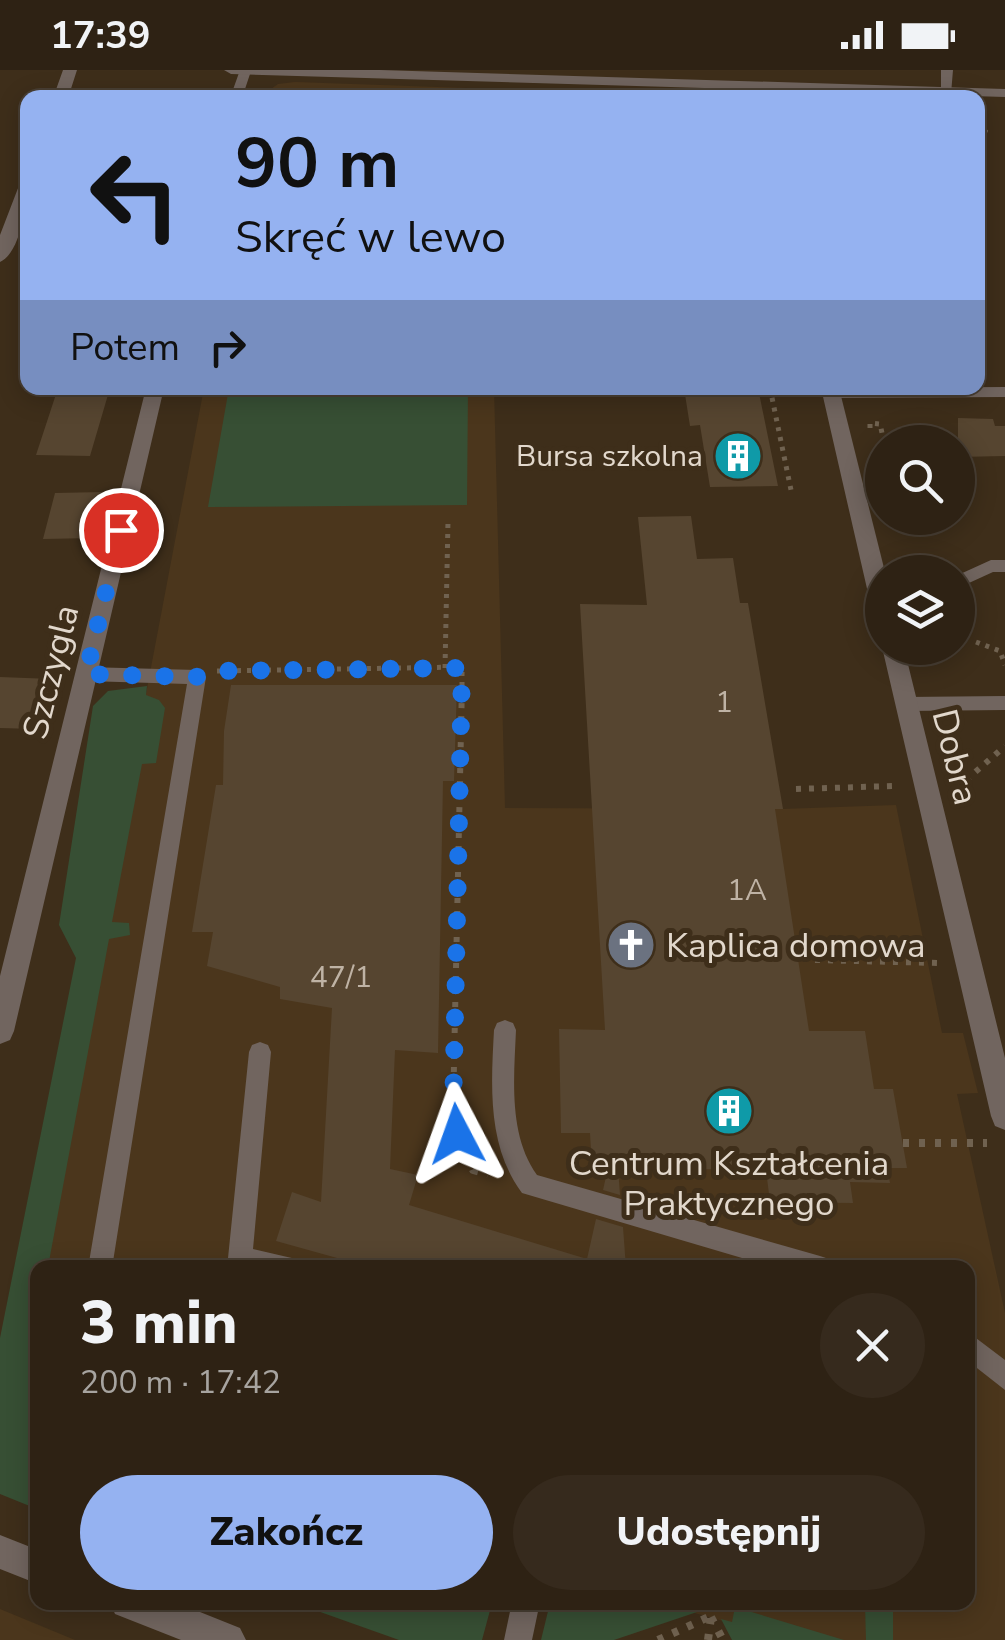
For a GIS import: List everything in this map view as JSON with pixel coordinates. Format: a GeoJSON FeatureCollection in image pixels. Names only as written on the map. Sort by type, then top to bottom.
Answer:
{"type":"FeatureCollection","features":[{"type":"Feature","properties":{"kind":"street"},"geometry":{"type":"LineString","coordinates":[[231,70],[714,90]]}},
{"type":"Feature","properties":{"kind":"street"},"geometry":{"type":"LineString","coordinates":[[0,257],[20,204]]}},
{"type":"Feature","properties":{"kind":"street","name":"Szczygla"},"geometry":{"type":"LineString","coordinates":[[0,1031],[153,395]]}},
{"type":"Feature","properties":{"kind":"street"},"geometry":{"type":"LineString","coordinates":[[832,395],[873,555]]}},
{"type":"Feature","properties":{"kind":"street","name":"Dobra"},"geometry":{"type":"LineString","coordinates":[[897,665],[1005,1116]]}},
{"type":"Feature","properties":{"kind":"street"},"geometry":{"type":"LineString","coordinates":[[0,1552],[30,1564]]}},
{"type":"Feature","properties":{"kind":"street"},"geometry":{"type":"LineString","coordinates":[[148,1610],[228,1640]]}},
{"type":"Feature","properties":{"kind":"lane"},"geometry":{"type":"LineString","coordinates":[[975,574],[990,566],[1005,566]]}},
{"type":"Feature","properties":{"kind":"lane"},"geometry":{"type":"LineString","coordinates":[[86,674],[196,677],[101,1260]]}},
{"type":"Feature","properties":{"kind":"lane"},"geometry":{"type":"LineString","coordinates":[[906,704],[1005,703]]}},
{"type":"Feature","properties":{"kind":"lane"},"geometry":{"type":"LineString","coordinates":[[506,1030],[503,1084],[512,1152],[517,1168],[530,1185],[792,1260]]}},
{"type":"Feature","properties":{"kind":"lane"},"geometry":{"type":"LineString","coordinates":[[249,1260],[240,1258],[260,1052]]}},
{"type":"Feature","properties":{"kind":"lane"},"geometry":{"type":"LineString","coordinates":[[975,1351],[1005,1378]]}},
{"type":"Feature","properties":{"kind":"lane"},"geometry":{"type":"LineString","coordinates":[[518,1640],[524,1610]]}},
{"type":"Feature","properties":{"kind":"path"},"geometry":{"type":"LineString","coordinates":[[771,395],[791,490]]}},
{"type":"Feature","properties":{"kind":"path"},"geometry":{"type":"LineString","coordinates":[[446,668],[448,521]]}},
{"type":"Feature","properties":{"kind":"path"},"geometry":{"type":"LineString","coordinates":[[976,642],[1000,650],[1005,665]]}},
{"type":"Feature","properties":{"kind":"path"},"geometry":{"type":"LineString","coordinates":[[196,677],[216,671],[462,668],[453,1115],[457,1134],[474,1170],[530,1185]]}},
{"type":"Feature","properties":{"kind":"path"},"geometry":{"type":"LineString","coordinates":[[796,788],[929,798],[1005,746]]}},
{"type":"Feature","properties":{"kind":"path"},"geometry":{"type":"LineString","coordinates":[[815,960],[943,962],[938,950],[965,946]]}},
{"type":"Feature","properties":{"kind":"path"},"geometry":{"type":"LineString","coordinates":[[903,1143],[968,1143]]}},
{"type":"Feature","properties":{"kind":"path"},"geometry":{"type":"LineString","coordinates":[[708,1640],[712,1610]]}},
{"type":"Feature","properties":{"kind":"path"},"geometry":{"type":"LineString","coordinates":[[658,1640],[711,1616]]}},
{"type":"Feature","properties":{"kind":"path"},"geometry":{"type":"LineString","coordinates":[[711,1616],[723,1640]]}},
{"type":"Feature","properties":{"kind":"shaded area"},"geometry":{"type":"Polygon","coordinates":[[[295,82],[525,90],[270,90],[278,84],[295,82]]]}},
{"type":"Feature","properties":{"kind":"shaded area"},"geometry":{"type":"Polygon","coordinates":[[[203,395],[494,395],[505,808],[782,809],[896,805],[942,1033],[963,1033],[978,1093],[957,1094],[1005,1313],[1005,1640],[753,1640],[748,1628],[684,1610],[975,1610],[975,1260],[39,1260],[203,395]]]}},
{"type":"Feature","properties":{"kind":"shaded area"},"geometry":{"type":"Polygon","coordinates":[[[30,1305],[30,1379],[17,1374],[30,1305]]]}},
{"type":"Feature","properties":{"kind":"shaded area"},"geometry":{"type":"Polygon","coordinates":[[[0,1609],[75,1640],[0,1640],[0,1609]]]}},
{"type":"Feature","properties":{"kind":"green space"},"geometry":{"type":"Polygon","coordinates":[[[228,395],[468,395],[467,505],[208,507],[228,395]]]}},
{"type":"Feature","properties":{"kind":"green space"},"geometry":{"type":"Polygon","coordinates":[[[147,686],[146,695],[159,700],[165,708],[156,763],[142,764],[112,922],[129,923],[130,935],[109,939],[49,1260],[30,1260],[30,1506],[0,1494],[0,1338],[76,958],[59,925],[93,706],[108,691],[147,686]]]}},
{"type":"Feature","properties":{"kind":"green space"},"geometry":{"type":"Polygon","coordinates":[[[315,1610],[490,1610],[482,1640],[399,1640],[315,1610]]]}},
{"type":"Feature","properties":{"kind":"green space"},"geometry":{"type":"Polygon","coordinates":[[[548,1610],[697,1612],[614,1640],[541,1640],[548,1610]]]}},
{"type":"Feature","properties":{"kind":"green space"},"geometry":{"type":"Polygon","coordinates":[[[734,1610],[745,1610],[844,1640],[732,1640],[721,1619],[732,1622],[734,1610]]]}},
{"type":"Feature","properties":{"kind":"green space"},"geometry":{"type":"Polygon","coordinates":[[[865,1610],[893,1611],[893,1640],[866,1640],[865,1610]]]}},
{"type":"Feature","properties":{"kind":"building"},"geometry":{"type":"Polygon","coordinates":[[[56,395],[108,395],[90,456],[36,455],[56,395]]]}},
{"type":"Feature","properties":{"kind":"building","name":"Bursa szkolna"},"geometry":{"type":"Polygon","coordinates":[[[685,395],[759,395],[778,486],[710,487],[700,425],[690,426],[685,395]]]}},
{"type":"Feature","properties":{"kind":"building"},"geometry":{"type":"Polygon","coordinates":[[[958,418],[993,419],[995,426],[1005,426],[1005,456],[975,457],[975,425],[958,425],[958,418]]]}},
{"type":"Feature","properties":{"kind":"building"},"geometry":{"type":"Polygon","coordinates":[[[104,492],[93,538],[43,539],[55,493],[104,492]]]}},
{"type":"Feature","properties":{"kind":"building"},"geometry":{"type":"Polygon","coordinates":[[[691,516],[697,559],[733,558],[740,603],[748,603],[783,809],[775,809],[809,1031],[865,1031],[874,1089],[893,1089],[907,1168],[887,1168],[890,1183],[850,1182],[853,1203],[770,1202],[766,1170],[618,1168],[620,1195],[603,1190],[608,1168],[592,1168],[590,1133],[561,1133],[559,1029],[605,1030],[580,604],[647,605],[638,517],[691,516]]]}},
{"type":"Feature","properties":{"kind":"building"},"geometry":{"type":"Polygon","coordinates":[[[0,677],[52,679],[35,729],[0,728],[0,677]]]}},
{"type":"Feature","properties":{"kind":"building"},"geometry":{"type":"Polygon","coordinates":[[[231,685],[457,685],[454,781],[443,781],[438,1053],[395,1050],[390,1169],[418,1175],[409,1205],[587,1259],[596,1219],[623,1227],[625,1260],[344,1260],[276,1241],[292,1192],[321,1202],[332,1008],[280,999],[280,987],[207,966],[213,932],[192,932],[216,785],[223,785],[224,731],[231,685]]]}},
{"type":"Feature","properties":{"kind":"place","name":"Bursa szkolna"},"geometry":{"type":"Point","coordinates":[738,456]}},
{"type":"Feature","properties":{"kind":"place","name":"Kaplica domowa"},"geometry":{"type":"Point","coordinates":[631,945]}},
{"type":"Feature","properties":{"kind":"place","name":"Centrum Kształcenia Praktycznego"},"geometry":{"type":"Point","coordinates":[729,1111]}},
{"type":"Feature","properties":{"kind":"route"},"geometry":{"type":"LineString","coordinates":[[121,530],[86,674],[196,677],[216,671],[462,668],[453,1115],[457,1134]]}}]}
